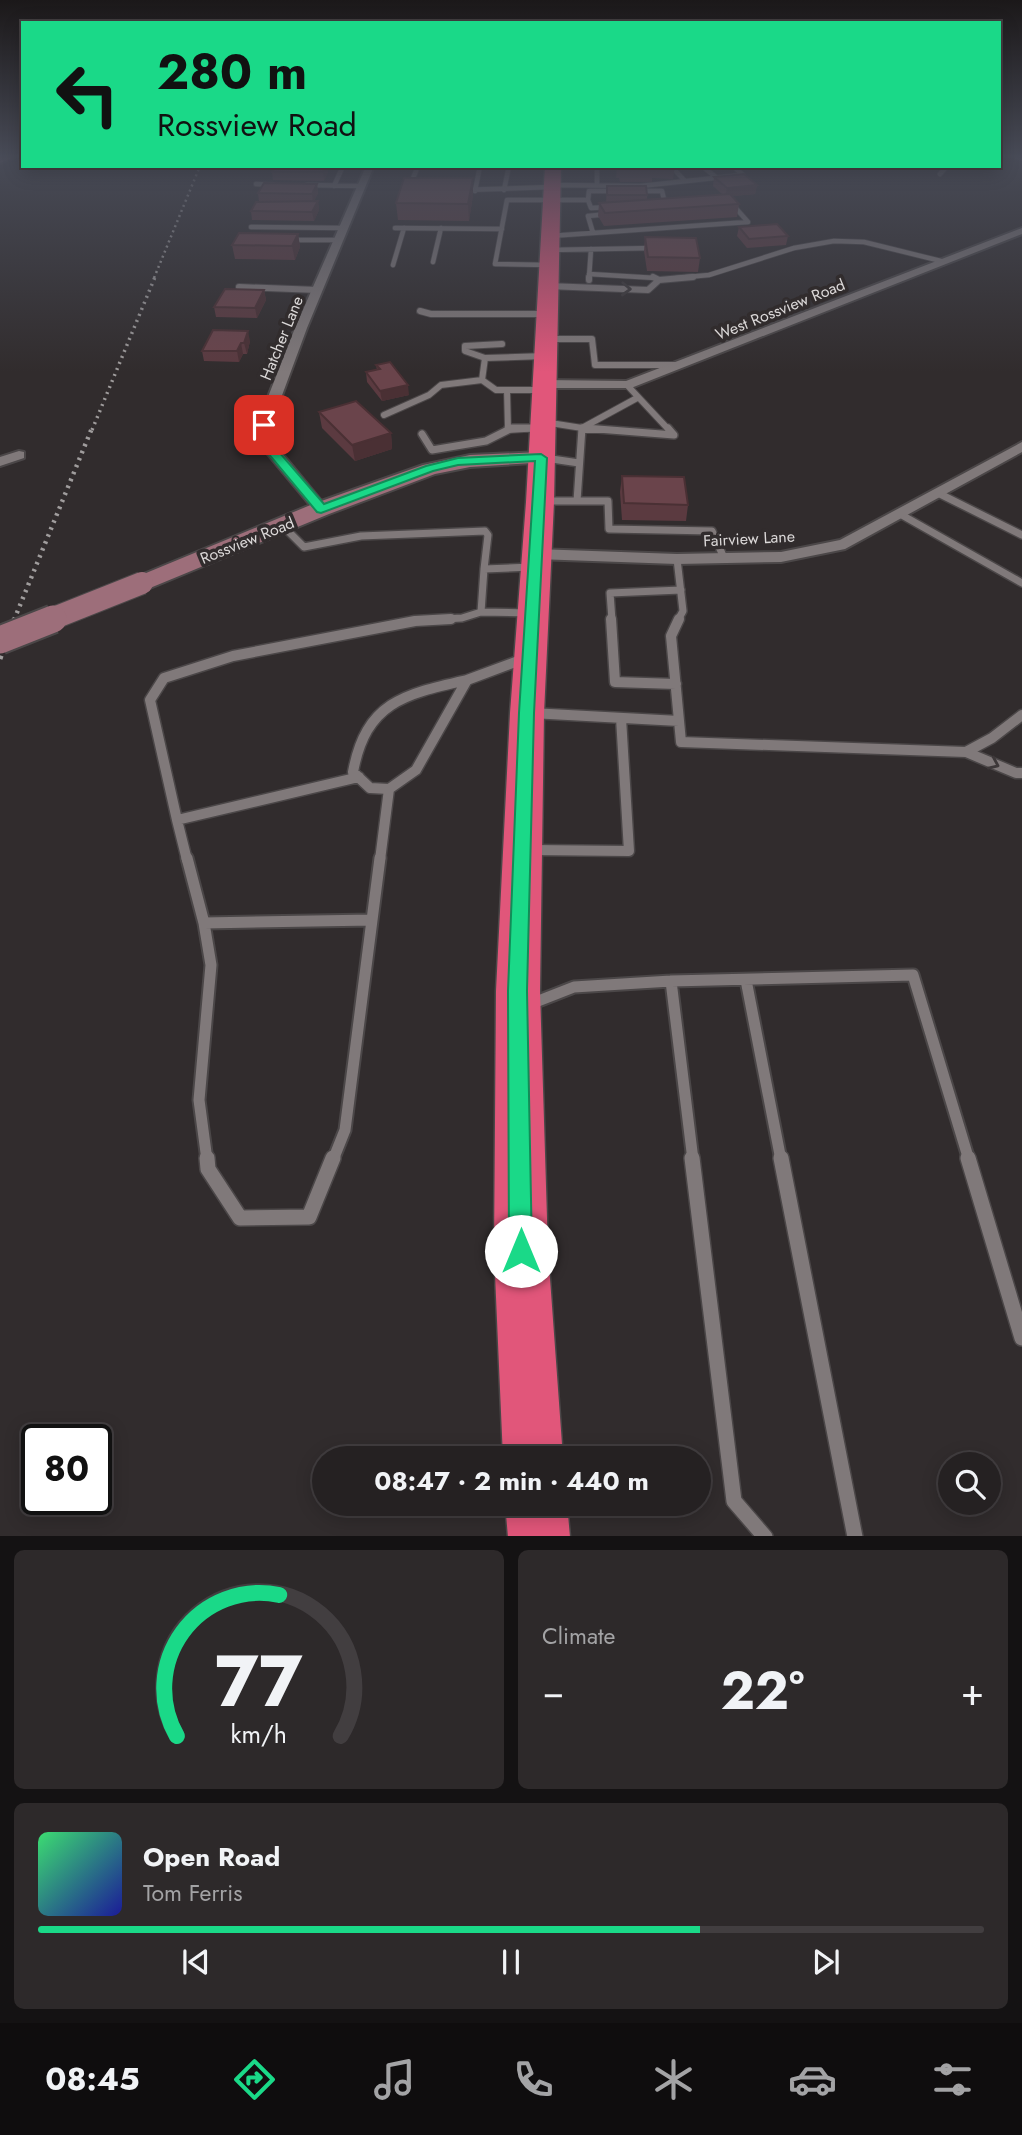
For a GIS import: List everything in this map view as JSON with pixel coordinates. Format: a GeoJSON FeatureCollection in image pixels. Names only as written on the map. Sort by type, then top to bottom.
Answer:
{"type":"FeatureCollection","features":[{"type":"Feature","properties":{"kind":"highway"},"geometry":{"type":"LineString","coordinates":[[532,1446],[521,1251],[518,1009],[527,713],[535,560],[558,501],[547,305]]}},
{"type":"Feature","properties":{"kind":"highway"},"geometry":{"type":"LineString","coordinates":[[537,1516],[539,1536]]}},
{"type":"Feature","properties":{"kind":"street","name":"Hatcher Lane"},"geometry":{"type":"LineString","coordinates":[[321,509],[268,446],[264,425],[344,229]]}},
{"type":"Feature","properties":{"kind":"street","name":"West Rossview Road"},"geometry":{"type":"LineString","coordinates":[[547,305],[627,385],[1022,231]]}},
{"type":"Feature","properties":{"kind":"street","name":"Rossview Road"},"geometry":{"type":"LineString","coordinates":[[0,640],[321,509],[467,453],[547,305]]}},
{"type":"Feature","properties":{"kind":"street","name":"Fairview Lane"},"geometry":{"type":"LineString","coordinates":[[535,560],[781,557],[845,544],[1022,446]]}},
{"type":"Feature","properties":{"kind":"street"},"geometry":{"type":"LineString","coordinates":[[0,462],[19,455]]}},
{"type":"Feature","properties":{"kind":"lane"},"geometry":{"type":"LineString","coordinates":[[273,229],[342,234]]}},
{"type":"Feature","properties":{"kind":"lane"},"geometry":{"type":"LineString","coordinates":[[393,265],[404,229]]}},
{"type":"Feature","properties":{"kind":"lane"},"geometry":{"type":"LineString","coordinates":[[433,261],[441,229]]}},
{"type":"Feature","properties":{"kind":"lane"},"geometry":{"type":"LineString","coordinates":[[482,229],[502,229],[495,264],[592,339]]}},
{"type":"Feature","properties":{"kind":"lane"},"geometry":{"type":"LineString","coordinates":[[518,229],[547,305],[579,463]]}},
{"type":"Feature","properties":{"kind":"lane"},"geometry":{"type":"LineString","coordinates":[[526,229],[582,428],[579,463],[558,501],[608,501],[609,529],[712,531],[723,558]]}},
{"type":"Feature","properties":{"kind":"lane"},"geometry":{"type":"LineString","coordinates":[[507,390],[547,305],[575,229]]}},
{"type":"Feature","properties":{"kind":"lane"},"geometry":{"type":"LineString","coordinates":[[507,390],[579,229]]}},
{"type":"Feature","properties":{"kind":"lane"},"geometry":{"type":"LineString","coordinates":[[422,434],[432,450],[467,453],[486,441],[582,229]]}},
{"type":"Feature","properties":{"kind":"lane"},"geometry":{"type":"LineString","coordinates":[[547,305],[593,233],[592,229]]}},
{"type":"Feature","properties":{"kind":"lane"},"geometry":{"type":"LineString","coordinates":[[593,233],[654,229]]}},
{"type":"Feature","properties":{"kind":"lane"},"geometry":{"type":"LineString","coordinates":[[284,240],[342,234]]}},
{"type":"Feature","properties":{"kind":"lane"},"geometry":{"type":"LineString","coordinates":[[589,274],[652,276],[659,280],[709,275],[794,248],[834,241],[864,242],[941,261]]}},
{"type":"Feature","properties":{"kind":"lane"},"geometry":{"type":"LineString","coordinates":[[591,249],[667,248]]}},
{"type":"Feature","properties":{"kind":"lane"},"geometry":{"type":"LineString","coordinates":[[482,380],[485,358],[547,305],[591,249]]}},
{"type":"Feature","properties":{"kind":"lane"},"geometry":{"type":"LineString","coordinates":[[589,288],[591,249]]}},
{"type":"Feature","properties":{"kind":"lane"},"geometry":{"type":"LineString","coordinates":[[420,310],[431,314],[547,305],[589,288],[648,290],[659,280]]}},
{"type":"Feature","properties":{"kind":"lane"},"geometry":{"type":"LineString","coordinates":[[239,286],[318,290]]}},
{"type":"Feature","properties":{"kind":"lane"},"geometry":{"type":"LineString","coordinates":[[593,327],[595,365],[683,365]]}},
{"type":"Feature","properties":{"kind":"lane"},"geometry":{"type":"LineString","coordinates":[[485,358],[465,351],[465,346],[502,344]]}},
{"type":"Feature","properties":{"kind":"lane"},"geometry":{"type":"LineString","coordinates":[[633,366],[644,379]]}},
{"type":"Feature","properties":{"kind":"lane"},"geometry":{"type":"LineString","coordinates":[[384,415],[429,396],[441,385],[482,380],[496,390],[507,390]]}},
{"type":"Feature","properties":{"kind":"lane"},"geometry":{"type":"LineString","coordinates":[[582,428],[674,435],[627,385]]}},
{"type":"Feature","properties":{"kind":"lane"},"geometry":{"type":"LineString","coordinates":[[582,428],[637,398]]}},
{"type":"Feature","properties":{"kind":"lane"},"geometry":{"type":"LineString","coordinates":[[937,493],[1022,535]]}},
{"type":"Feature","properties":{"kind":"lane"},"geometry":{"type":"LineString","coordinates":[[900,514],[1022,583]]}},
{"type":"Feature","properties":{"kind":"lane"},"geometry":{"type":"LineString","coordinates":[[282,525],[304,547],[361,536],[485,531],[488,535],[481,612]]}},
{"type":"Feature","properties":{"kind":"lane"},"geometry":{"type":"LineString","coordinates":[[677,559],[683,611],[671,636],[681,742],[966,752],[1016,774],[1022,773]]}},
{"type":"Feature","properties":{"kind":"lane"},"geometry":{"type":"LineString","coordinates":[[484,569],[535,560]]}},
{"type":"Feature","properties":{"kind":"lane"},"geometry":{"type":"LineString","coordinates":[[676,684],[615,682],[610,593],[681,590]]}},
{"type":"Feature","properties":{"kind":"lane"},"geometry":{"type":"LineString","coordinates":[[389,789],[345,1130],[309,1217],[240,1218],[208,1169],[199,1100],[211,965],[204,923],[150,700],[164,678],[233,656],[363,630],[462,618],[481,612],[532,613]]}},
{"type":"Feature","properties":{"kind":"lane"},"geometry":{"type":"LineString","coordinates":[[467,680],[416,770],[389,789],[370,788],[353,772],[355,750],[369,721],[415,692],[467,680],[530,656]]}},
{"type":"Feature","properties":{"kind":"lane"},"geometry":{"type":"LineString","coordinates":[[527,713],[679,721]]}},
{"type":"Feature","properties":{"kind":"lane"},"geometry":{"type":"LineString","coordinates":[[966,752],[992,738],[1022,715]]}},
{"type":"Feature","properties":{"kind":"lane"},"geometry":{"type":"LineString","coordinates":[[522,849],[629,851],[621,718]]}},
{"type":"Feature","properties":{"kind":"lane"},"geometry":{"type":"LineString","coordinates":[[177,820],[359,778]]}},
{"type":"Feature","properties":{"kind":"lane"},"geometry":{"type":"LineString","coordinates":[[204,923],[372,920]]}},
{"type":"Feature","properties":{"kind":"lane"},"geometry":{"type":"LineString","coordinates":[[518,1009],[574,987],[671,981],[913,975],[1022,1338]]}},
{"type":"Feature","properties":{"kind":"lane"},"geometry":{"type":"LineString","coordinates":[[746,979],[855,1536]]}},
{"type":"Feature","properties":{"kind":"lane"},"geometry":{"type":"LineString","coordinates":[[671,981],[734,1502],[765,1536]]}},
{"type":"Feature","properties":{"kind":"building"},"geometry":{"type":"Polygon","coordinates":[[[740,229],[781,229],[788,236],[749,239],[740,229]]]}},
{"type":"Feature","properties":{"kind":"building"},"geometry":{"type":"Polygon","coordinates":[[[239,233],[298,234],[292,246],[232,245],[239,233]]]}},
{"type":"Feature","properties":{"kind":"building"},"geometry":{"type":"Polygon","coordinates":[[[645,237],[696,238],[700,258],[648,257],[645,237]]]}},
{"type":"Feature","properties":{"kind":"building"},"geometry":{"type":"Polygon","coordinates":[[[225,289],[264,290],[255,308],[214,307],[225,289]]]}},
{"type":"Feature","properties":{"kind":"building"},"geometry":{"type":"Polygon","coordinates":[[[213,330],[248,331],[244,343],[241,343],[237,351],[202,351],[213,330]]]}},
{"type":"Feature","properties":{"kind":"building"},"geometry":{"type":"Polygon","coordinates":[[[390,362],[408,385],[380,391],[366,372],[380,369],[376,365],[390,362]]]}},
{"type":"Feature","properties":{"kind":"building"},"geometry":{"type":"Polygon","coordinates":[[[356,401],[391,433],[352,445],[319,412],[356,401]]]}},
{"type":"Feature","properties":{"kind":"building"},"geometry":{"type":"Polygon","coordinates":[[[622,476],[684,477],[688,505],[624,503],[622,476]]]}},
{"type":"Feature","properties":{"kind":"railway"},"geometry":{"type":"LineString","coordinates":[[154,278],[174,229]]}},
{"type":"Feature","properties":{"kind":"railway"},"geometry":{"type":"LineString","coordinates":[[92,430],[155,277]]}},
{"type":"Feature","properties":{"kind":"railway"},"geometry":{"type":"LineString","coordinates":[[14,620],[92,428]]}},
{"type":"Feature","properties":{"kind":"railway"},"geometry":{"type":"LineString","coordinates":[[0,659],[14,619]]}},
{"type":"Feature","properties":{"kind":"route"},"geometry":{"type":"LineString","coordinates":[[264,425],[268,446],[321,509],[430,469],[458,462],[541,458],[527,713],[518,991],[521,1251]]}}]}
